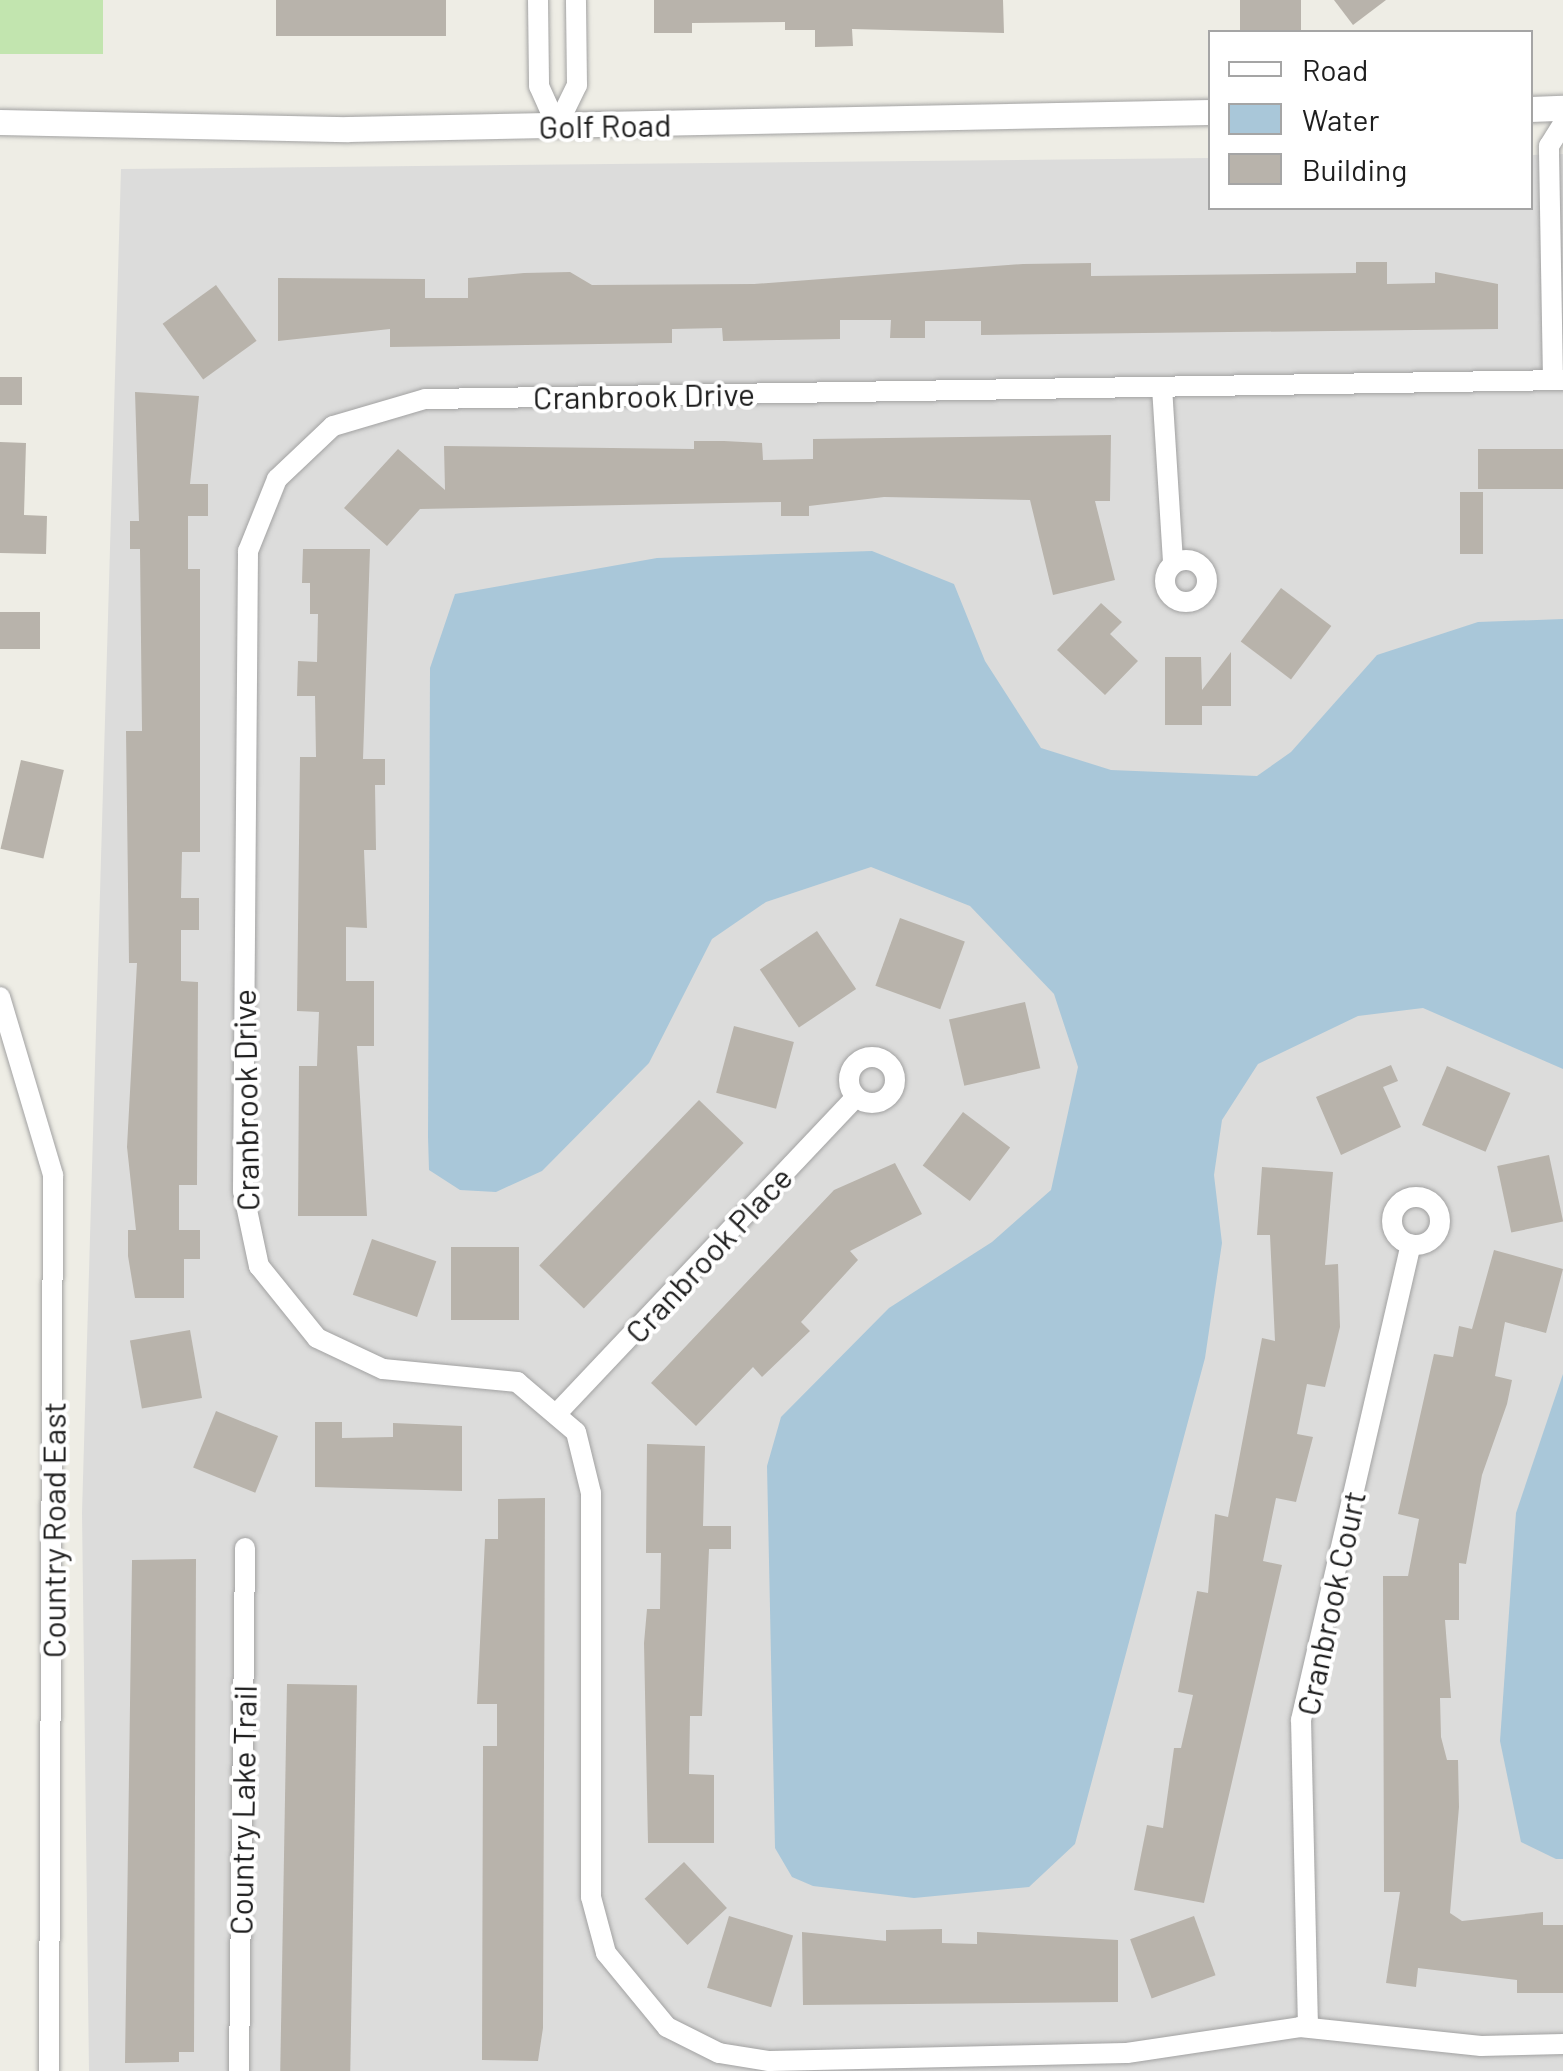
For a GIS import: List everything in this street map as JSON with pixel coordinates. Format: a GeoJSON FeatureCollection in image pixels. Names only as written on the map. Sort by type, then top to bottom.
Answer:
{"type":"FeatureCollection","features":[{"type":"Feature","properties":{"kind":"street"},"geometry":{"type":"LineString","coordinates":[[538,0],[539,86],[557,126]]}},
{"type":"Feature","properties":{"kind":"street"},"geometry":{"type":"LineString","coordinates":[[557,126],[577,85],[576,0]]}},
{"type":"Feature","properties":{"kind":"street"},"geometry":{"type":"LineString","coordinates":[[1533,109],[1563,108]]}},
{"type":"Feature","properties":{"kind":"street","name":"Golf Road"},"geometry":{"type":"LineString","coordinates":[[0,122],[557,126],[1208,112]]}},
{"type":"Feature","properties":{"kind":"street","name":"Cranbrook Drive"},"geometry":{"type":"LineString","coordinates":[[1563,124],[1549,146],[1558,380],[406,400],[332,426],[277,479],[252,532],[246,580],[243,1191],[252,1248],[288,1312],[333,1349],[402,1372],[502,1377],[559,1411],[582,1446],[592,1493],[590,1897],[606,1954],[652,2016],[719,2053],[769,2060],[1128,2053],[1308,2027],[1480,2046],[1563,2044]]}},
{"type":"Feature","properties":{"kind":"street"},"geometry":{"type":"LineString","coordinates":[[1162,387],[1173,564]]}},
{"type":"Feature","properties":{"kind":"street","name":"Country Road East"},"geometry":{"type":"LineString","coordinates":[[0,997],[52,1176],[49,2071]]}},
{"type":"Feature","properties":{"kind":"street","name":"Cranbrook Place"},"geometry":{"type":"LineString","coordinates":[[559,1411],[856,1097]]}},
{"type":"Feature","properties":{"kind":"street","name":"Cranbrook Court"},"geometry":{"type":"LineString","coordinates":[[1308,2027],[1301,1720],[1411,1245]]}},
{"type":"Feature","properties":{"kind":"street","name":"Country Lake Trail"},"geometry":{"type":"LineString","coordinates":[[240,2071],[245,1548]]}},
{"type":"Feature","properties":{"kind":"shaded area"},"geometry":{"type":"Polygon","coordinates":[[[1563,154],[1563,2071],[89,2071],[82,1513],[121,169],[1208,158],[1208,210],[1533,210],[1533,155],[1563,154]]]}},
{"type":"Feature","properties":{"kind":"green space"},"geometry":{"type":"Polygon","coordinates":[[[0,0],[103,0],[103,54],[0,54],[0,0]]]}},
{"type":"Feature","properties":{"kind":"water"},"geometry":{"type":"Polygon","coordinates":[[[872,551],[954,584],[985,661],[1041,748],[1111,770],[1257,776],[1291,752],[1377,655],[1478,622],[1563,619],[1563,1069],[1423,1008],[1358,1016],[1258,1064],[1222,1120],[1214,1175],[1222,1243],[1205,1358],[1075,1844],[1029,1887],[914,1898],[813,1886],[792,1877],[775,1848],[767,1466],[781,1417],[889,1308],[992,1242],[1051,1190],[1078,1067],[1054,994],[970,906],[871,867],[766,902],[712,939],[649,1063],[542,1171],[496,1192],[460,1190],[429,1170],[430,668],[455,594],[657,558],[872,551]]]}},
{"type":"Feature","properties":{"kind":"water"},"geometry":{"type":"Polygon","coordinates":[[[1563,1374],[1563,1859],[1556,1859],[1521,1842],[1500,1741],[1516,1513],[1563,1374]]]}},
{"type":"Feature","properties":{"kind":"building"},"geometry":{"type":"Polygon","coordinates":[[[276,0],[446,0],[446,36],[276,36],[276,0]]]}},
{"type":"Feature","properties":{"kind":"building"},"geometry":{"type":"Polygon","coordinates":[[[654,0],[1003,0],[1004,33],[852,29],[853,46],[815,47],[815,30],[785,30],[785,22],[692,23],[692,33],[654,33],[654,0]]]}},
{"type":"Feature","properties":{"kind":"building"},"geometry":{"type":"Polygon","coordinates":[[[1240,0],[1301,0],[1301,30],[1240,30],[1240,0]]]}},
{"type":"Feature","properties":{"kind":"building"},"geometry":{"type":"Polygon","coordinates":[[[1334,0],[1386,0],[1353,25],[1334,0]]]}},
{"type":"Feature","properties":{"kind":"building"},"geometry":{"type":"Polygon","coordinates":[[[1356,262],[1387,262],[1387,284],[1435,283],[1435,272],[1498,284],[1498,329],[981,335],[981,321],[925,321],[925,338],[890,338],[891,320],[840,320],[840,339],[723,341],[722,328],[672,329],[672,343],[390,347],[390,329],[278,341],[278,278],[425,279],[425,298],[468,298],[468,278],[524,273],[570,272],[592,285],[754,284],[1023,264],[1091,263],[1091,276],[1356,273],[1356,262]]]}},
{"type":"Feature","properties":{"kind":"building"},"geometry":{"type":"Polygon","coordinates":[[[216,285],[257,341],[203,380],[163,324],[216,285]]]}},
{"type":"Feature","properties":{"kind":"building"},"geometry":{"type":"Polygon","coordinates":[[[0,377],[22,377],[22,405],[0,405],[0,377]]]}},
{"type":"Feature","properties":{"kind":"building"},"geometry":{"type":"Polygon","coordinates":[[[135,392],[199,396],[190,484],[208,484],[208,516],[188,516],[188,569],[200,569],[200,852],[182,852],[181,898],[199,898],[199,930],[181,930],[181,981],[198,982],[197,1185],[179,1185],[179,1230],[200,1230],[200,1259],[184,1259],[184,1298],[135,1298],[128,1256],[128,1230],[136,1230],[127,1147],[137,963],[129,963],[126,731],[142,731],[140,549],[130,549],[130,521],[139,521],[135,392]]]}},
{"type":"Feature","properties":{"kind":"building"},"geometry":{"type":"Polygon","coordinates":[[[1111,435],[1110,501],[1095,501],[1115,580],[1053,595],[1030,500],[884,497],[809,506],[809,516],[781,516],[781,502],[420,509],[387,546],[344,508],[398,449],[445,490],[444,446],[694,449],[694,441],[724,441],[762,443],[763,460],[813,459],[813,439],[1111,435]]]}},
{"type":"Feature","properties":{"kind":"building"},"geometry":{"type":"Polygon","coordinates":[[[0,442],[26,443],[24,515],[47,516],[46,554],[0,553],[0,442]]]}},
{"type":"Feature","properties":{"kind":"building"},"geometry":{"type":"Polygon","coordinates":[[[1478,449],[1563,449],[1563,489],[1478,489],[1478,449]]]}},
{"type":"Feature","properties":{"kind":"building"},"geometry":{"type":"Polygon","coordinates":[[[1460,492],[1483,492],[1483,554],[1460,554],[1460,492]]]}},
{"type":"Feature","properties":{"kind":"building"},"geometry":{"type":"Polygon","coordinates":[[[303,549],[370,549],[363,759],[385,759],[385,785],[375,785],[376,850],[364,850],[367,928],[346,927],[346,981],[374,981],[374,1046],[357,1046],[367,1216],[298,1216],[299,1066],[317,1066],[319,1012],[297,1011],[300,757],[316,757],[315,696],[297,696],[298,661],[317,662],[318,614],[310,614],[310,583],[302,583],[303,549]]]}},
{"type":"Feature","properties":{"kind":"building"},"geometry":{"type":"Polygon","coordinates":[[[1281,588],[1331,626],[1291,679],[1241,642],[1281,588]]]}},
{"type":"Feature","properties":{"kind":"building"},"geometry":{"type":"Polygon","coordinates":[[[1101,603],[1122,622],[1110,634],[1138,661],[1105,695],[1057,650],[1101,603]]]}},
{"type":"Feature","properties":{"kind":"building"},"geometry":{"type":"Polygon","coordinates":[[[0,612],[40,612],[40,649],[0,649],[0,612]]]}},
{"type":"Feature","properties":{"kind":"building"},"geometry":{"type":"Polygon","coordinates":[[[1231,652],[1231,706],[1202,706],[1202,725],[1165,725],[1165,657],[1201,657],[1202,690],[1231,652]]]}},
{"type":"Feature","properties":{"kind":"building"},"geometry":{"type":"Polygon","coordinates":[[[21,760],[64,770],[43,859],[1,849],[21,760]]]}},
{"type":"Feature","properties":{"kind":"building"},"geometry":{"type":"Polygon","coordinates":[[[900,918],[965,942],[940,1009],[875,986],[900,918]]]}},
{"type":"Feature","properties":{"kind":"building"},"geometry":{"type":"Polygon","coordinates":[[[817,931],[856,989],[799,1028],[760,970],[817,931]]]}},
{"type":"Feature","properties":{"kind":"building"},"geometry":{"type":"Polygon","coordinates":[[[1025,1002],[1040,1068],[964,1086],[949,1020],[1025,1002]]]}},
{"type":"Feature","properties":{"kind":"building"},"geometry":{"type":"Polygon","coordinates":[[[734,1026],[794,1042],[776,1109],[716,1093],[734,1026]]]}},
{"type":"Feature","properties":{"kind":"building"},"geometry":{"type":"Polygon","coordinates":[[[1391,1065],[1398,1081],[1383,1087],[1401,1127],[1341,1155],[1316,1097],[1391,1065]]]}},
{"type":"Feature","properties":{"kind":"building"},"geometry":{"type":"Polygon","coordinates":[[[1447,1066],[1511,1093],[1486,1152],[1422,1125],[1447,1066]]]}},
{"type":"Feature","properties":{"kind":"building"},"geometry":{"type":"Polygon","coordinates":[[[699,1100],[744,1143],[584,1309],[539,1265],[699,1100]]]}},
{"type":"Feature","properties":{"kind":"building"},"geometry":{"type":"Polygon","coordinates":[[[963,1112],[1010,1148],[970,1201],[923,1166],[963,1112]]]}},
{"type":"Feature","properties":{"kind":"building"},"geometry":{"type":"Polygon","coordinates":[[[1549,1155],[1563,1222],[1511,1233],[1497,1166],[1549,1155]]]}},
{"type":"Feature","properties":{"kind":"building"},"geometry":{"type":"Polygon","coordinates":[[[895,1163],[922,1214],[850,1251],[858,1260],[801,1322],[810,1331],[762,1377],[753,1367],[696,1426],[651,1383],[834,1190],[895,1163]]]}},
{"type":"Feature","properties":{"kind":"building"},"geometry":{"type":"Polygon","coordinates":[[[1262,1167],[1333,1172],[1325,1265],[1338,1264],[1340,1327],[1325,1387],[1307,1384],[1297,1434],[1313,1437],[1296,1502],[1276,1498],[1263,1561],[1282,1565],[1204,1903],[1134,1890],[1147,1825],[1163,1828],[1174,1748],[1181,1748],[1193,1695],[1178,1692],[1197,1591],[1208,1593],[1215,1514],[1228,1517],[1262,1338],[1275,1341],[1270,1235],[1257,1235],[1262,1167]]]}},
{"type":"Feature","properties":{"kind":"building"},"geometry":{"type":"Polygon","coordinates":[[[372,1239],[436,1261],[417,1317],[353,1295],[372,1239]]]}},
{"type":"Feature","properties":{"kind":"building"},"geometry":{"type":"Polygon","coordinates":[[[451,1247],[519,1247],[519,1320],[451,1320],[451,1247]]]}},
{"type":"Feature","properties":{"kind":"building"},"geometry":{"type":"Polygon","coordinates":[[[1494,1250],[1563,1269],[1546,1333],[1505,1322],[1495,1376],[1512,1380],[1482,1475],[1466,1564],[1459,1563],[1459,1620],[1445,1620],[1451,1698],[1440,1698],[1441,1737],[1447,1760],[1458,1760],[1459,1807],[1450,1913],[1462,1921],[1543,1912],[1543,1925],[1563,1925],[1563,1993],[1517,1993],[1517,1980],[1418,1968],[1416,1987],[1386,1983],[1400,1892],[1384,1892],[1383,1576],[1408,1576],[1419,1519],[1398,1514],[1434,1354],[1453,1357],[1459,1326],[1472,1329],[1494,1250]]]}},
{"type":"Feature","properties":{"kind":"building"},"geometry":{"type":"Polygon","coordinates":[[[190,1330],[202,1398],[142,1409],[130,1341],[190,1330]]]}},
{"type":"Feature","properties":{"kind":"building"},"geometry":{"type":"Polygon","coordinates":[[[216,1411],[278,1436],[255,1493],[193,1468],[216,1411]]]}},
{"type":"Feature","properties":{"kind":"building"},"geometry":{"type":"Polygon","coordinates":[[[315,1422],[342,1422],[342,1438],[393,1437],[393,1423],[462,1426],[462,1491],[315,1487],[315,1422]]]}},
{"type":"Feature","properties":{"kind":"building"},"geometry":{"type":"Polygon","coordinates":[[[647,1444],[705,1446],[703,1526],[731,1526],[731,1549],[709,1549],[702,1716],[690,1716],[689,1774],[714,1775],[714,1843],[648,1843],[644,1643],[647,1609],[660,1609],[661,1553],[646,1553],[647,1444]]]}},
{"type":"Feature","properties":{"kind":"building"},"geometry":{"type":"Polygon","coordinates":[[[545,1498],[543,2028],[538,2061],[482,2060],[483,1746],[497,1746],[497,1704],[477,1704],[485,1539],[498,1539],[498,1499],[545,1498]]]}},
{"type":"Feature","properties":{"kind":"building"},"geometry":{"type":"Polygon","coordinates":[[[196,1559],[194,2052],[179,2052],[179,2062],[125,2063],[132,1560],[196,1559]]]}},
{"type":"Feature","properties":{"kind":"building"},"geometry":{"type":"Polygon","coordinates":[[[287,1684],[357,1685],[350,2071],[280,2071],[287,1684]]]}},
{"type":"Feature","properties":{"kind":"building"},"geometry":{"type":"Polygon","coordinates":[[[684,1862],[727,1908],[687,1945],[645,1899],[684,1862]]]}},
{"type":"Feature","properties":{"kind":"building"},"geometry":{"type":"Polygon","coordinates":[[[729,1916],[793,1936],[771,2007],[707,1988],[729,1916]]]}},
{"type":"Feature","properties":{"kind":"building"},"geometry":{"type":"Polygon","coordinates":[[[1194,1916],[1216,1975],[1152,1998],[1130,1939],[1194,1916]]]}},
{"type":"Feature","properties":{"kind":"building"},"geometry":{"type":"Polygon","coordinates":[[[942,1929],[942,1943],[977,1944],[977,1932],[1118,1940],[1118,2002],[803,2005],[802,1932],[886,1941],[886,1930],[942,1929]]]}}]}
